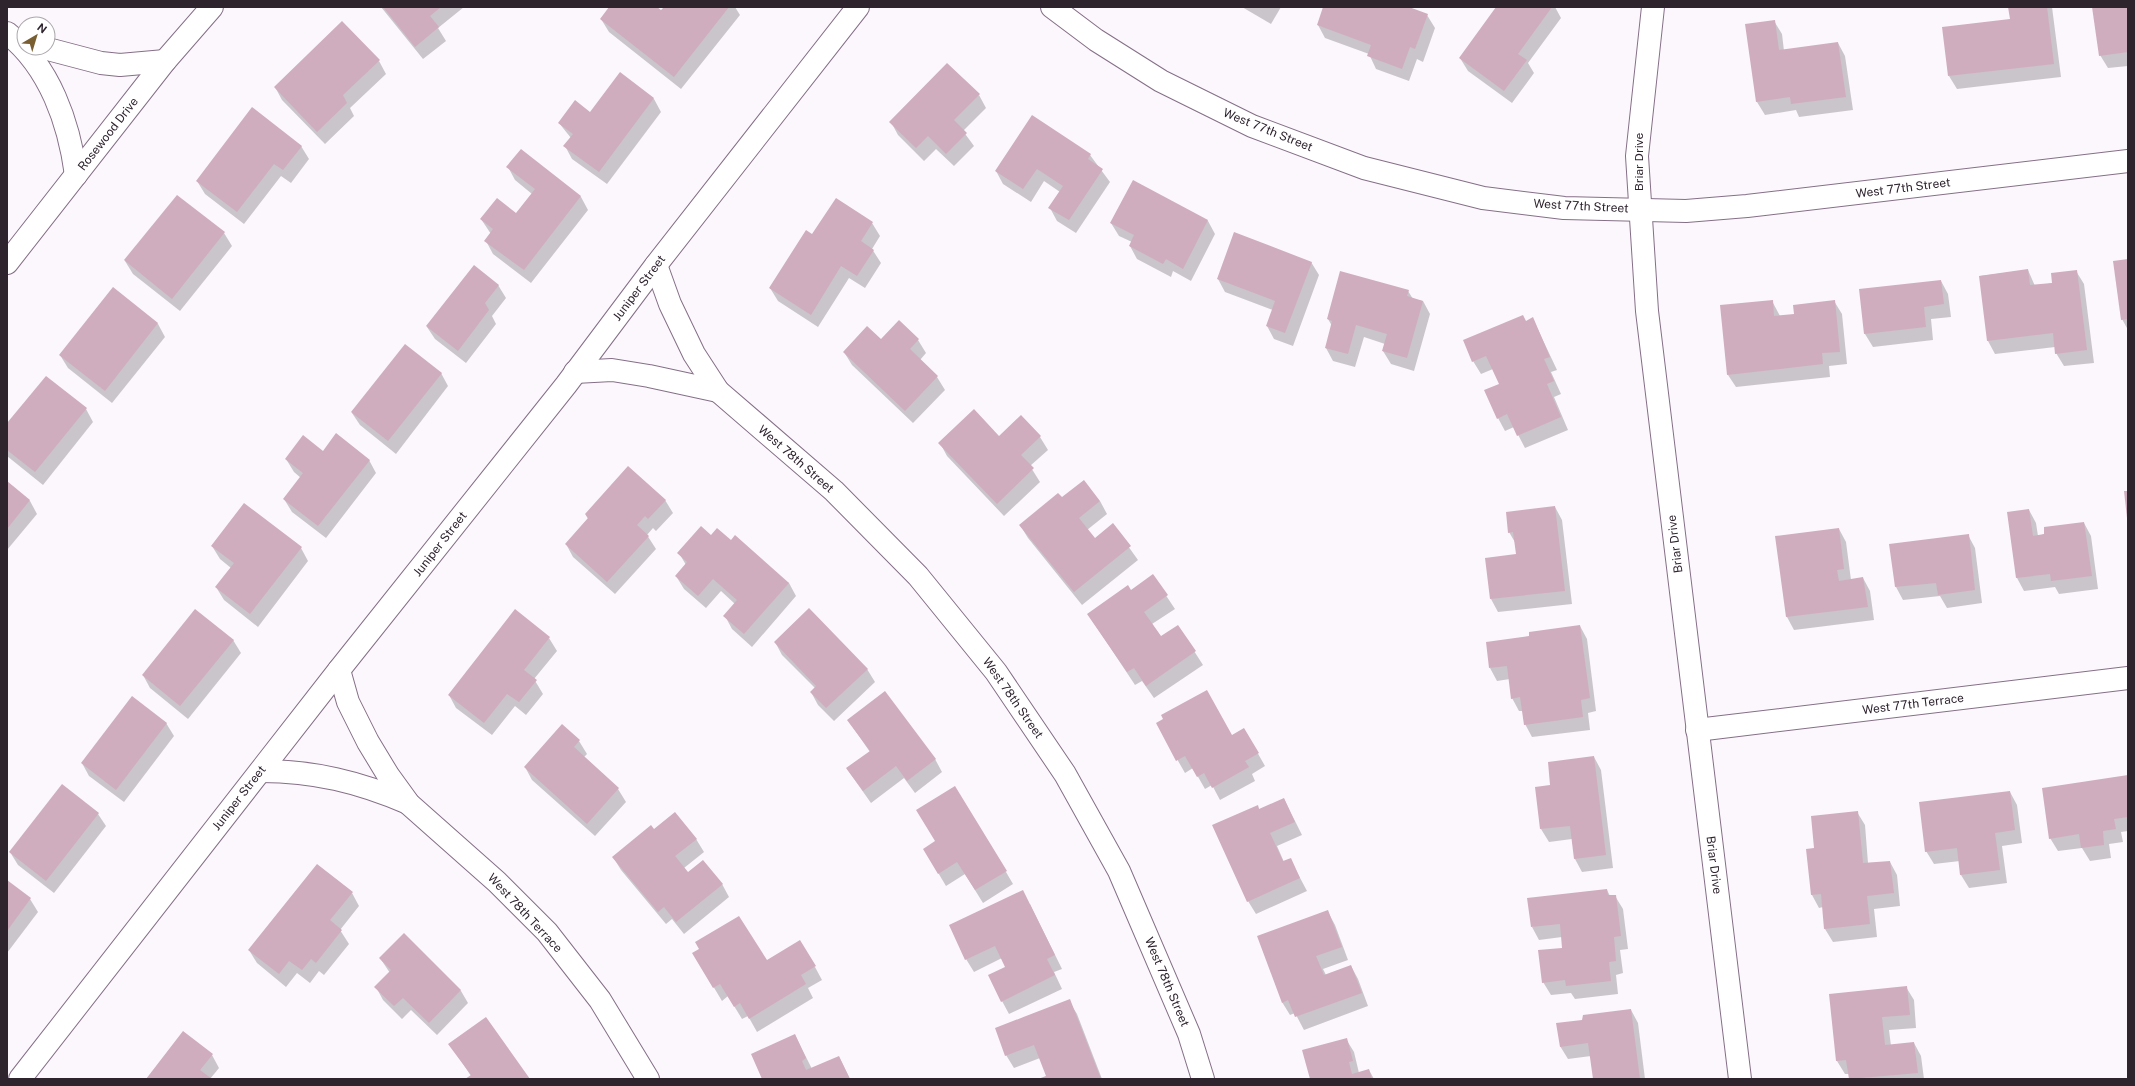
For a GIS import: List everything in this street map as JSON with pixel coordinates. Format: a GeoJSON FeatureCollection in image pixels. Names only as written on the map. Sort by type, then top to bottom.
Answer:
{"type":"FeatureCollection","features":[{"type":"Feature","properties":{"kind":"street","name":"Rosewood Drive"},"geometry":{"type":"LineString","coordinates":[[7,263],[165,61],[212,7]]}},
{"type":"Feature","properties":{"kind":"street","name":"Juniper Street"},"geometry":{"type":"LineString","coordinates":[[25,1076],[339,670],[575,372],[858,7]]}},
{"type":"Feature","properties":{"kind":"street","name":"West 77th Street"},"geometry":{"type":"LineString","coordinates":[[1052,7],[1096,40],[1161,82],[1252,126],[1364,168],[1483,198],[1564,208],[1686,211],[1748,206],[2128,161]]}},
{"type":"Feature","properties":{"kind":"street","name":"Briar Drive"},"geometry":{"type":"LineString","coordinates":[[1653,7],[1637,156],[1647,311],[1740,1079]]}},
{"type":"Feature","properties":{"kind":"street"},"geometry":{"type":"LineString","coordinates":[[14,37],[36,64],[52,93],[70,142],[76,175]]}},
{"type":"Feature","properties":{"kind":"street"},"geometry":{"type":"LineString","coordinates":[[56,51],[81,58],[120,65],[165,61]]}},
{"type":"Feature","properties":{"kind":"street","name":"West 78th Street"},"geometry":{"type":"LineString","coordinates":[[656,266],[670,304],[691,347],[718,392],[834,491],[918,576],[996,672],[1065,774],[1119,870],[1189,1034],[1202,1079]]}},
{"type":"Feature","properties":{"kind":"street","name":"West 78th Street"},"geometry":{"type":"LineString","coordinates":[[575,372],[612,370],[649,376],[718,392]]}},
{"type":"Feature","properties":{"kind":"street","name":"West 78th Terrace"},"geometry":{"type":"LineString","coordinates":[[339,670],[348,702],[368,742],[388,775],[409,804],[498,882],[546,932],[600,1000],[648,1079]]}},
{"type":"Feature","properties":{"kind":"street","name":"West 77th Terrace"},"geometry":{"type":"LineString","coordinates":[[1697,730],[2128,678]]}},
{"type":"Feature","properties":{"kind":"street","name":"West 78th Terrace"},"geometry":{"type":"LineString","coordinates":[[261,771],[294,771],[332,778],[374,788],[409,804]]}},
{"type":"Feature","properties":{"kind":"building"},"geometry":{"type":"Polygon","coordinates":[[[383,7],[441,7],[430,16],[439,27],[415,47],[383,7]]]}},
{"type":"Feature","properties":{"kind":"building"},"geometry":{"type":"Polygon","coordinates":[[[609,7],[657,7],[661,10],[664,7],[729,7],[674,77],[600,19],[609,7]]]}},
{"type":"Feature","properties":{"kind":"building"},"geometry":{"type":"Polygon","coordinates":[[[1323,7],[1409,7],[1428,14],[1415,49],[1410,47],[1402,69],[1367,56],[1371,45],[1317,25],[1323,7]]]}},
{"type":"Feature","properties":{"kind":"building"},"geometry":{"type":"Polygon","coordinates":[[[1496,7],[1552,7],[1518,54],[1527,60],[1504,91],[1459,58],[1496,7]]]}},
{"type":"Feature","properties":{"kind":"building"},"geometry":{"type":"Polygon","coordinates":[[[2008,7],[2047,7],[2054,64],[1948,76],[1942,27],[2010,19],[2008,7]]]}},
{"type":"Feature","properties":{"kind":"building"},"geometry":{"type":"Polygon","coordinates":[[[2092,7],[2128,7],[2128,52],[2099,56],[2092,7]]]}},
{"type":"Feature","properties":{"kind":"building"},"geometry":{"type":"Polygon","coordinates":[[[1775,20],[1779,50],[1838,42],[1846,97],[1791,104],[1790,97],[1756,102],[1745,24],[1775,20]]]}},
{"type":"Feature","properties":{"kind":"building"},"geometry":{"type":"Polygon","coordinates":[[[342,21],[380,60],[343,95],[347,103],[317,132],[274,87],[342,21]]]}},
{"type":"Feature","properties":{"kind":"building"},"geometry":{"type":"Polygon","coordinates":[[[947,63],[980,94],[954,120],[967,133],[946,154],[928,136],[916,148],[889,122],[947,63]]]}},
{"type":"Feature","properties":{"kind":"building"},"geometry":{"type":"Polygon","coordinates":[[[620,72],[654,98],[599,172],[563,146],[573,134],[558,123],[575,100],[590,112],[620,72]]]}},
{"type":"Feature","properties":{"kind":"building"},"geometry":{"type":"Polygon","coordinates":[[[252,107],[302,146],[283,170],[274,164],[237,212],[196,181],[252,107]]]}},
{"type":"Feature","properties":{"kind":"building"},"geometry":{"type":"Polygon","coordinates":[[[1032,115],[1091,154],[1088,159],[1103,169],[1069,220],[1048,208],[1063,186],[1037,169],[1023,189],[995,171],[1032,115]]]}},
{"type":"Feature","properties":{"kind":"building"},"geometry":{"type":"Polygon","coordinates":[[[521,149],[581,196],[524,270],[484,241],[493,229],[480,219],[497,198],[516,213],[535,189],[506,167],[521,149]]]}},
{"type":"Feature","properties":{"kind":"building"},"geometry":{"type":"Polygon","coordinates":[[[1133,180],[1208,220],[1183,269],[1166,259],[1163,264],[1129,246],[1134,235],[1110,223],[1133,180]]]}},
{"type":"Feature","properties":{"kind":"building"},"geometry":{"type":"Polygon","coordinates":[[[177,195],[225,232],[172,299],[124,260],[177,195]]]}},
{"type":"Feature","properties":{"kind":"building"},"geometry":{"type":"Polygon","coordinates":[[[836,198],[873,222],[861,241],[874,250],[857,276],[841,266],[811,315],[769,288],[806,230],[812,234],[836,198]]]}},
{"type":"Feature","properties":{"kind":"building"},"geometry":{"type":"Polygon","coordinates":[[[1234,232],[1312,262],[1285,333],[1266,326],[1275,301],[1217,279],[1234,232]]]}},
{"type":"Feature","properties":{"kind":"building"},"geometry":{"type":"Polygon","coordinates":[[[2128,259],[2128,319],[2121,320],[2113,261],[2128,259]]]}},
{"type":"Feature","properties":{"kind":"building"},"geometry":{"type":"Polygon","coordinates":[[[474,265],[499,285],[485,303],[489,310],[458,351],[426,326],[474,265]]]}},
{"type":"Feature","properties":{"kind":"building"},"geometry":{"type":"Polygon","coordinates":[[[2028,269],[2030,285],[2052,283],[2051,273],[2077,270],[2087,350],[2055,354],[2053,333],[1987,341],[1979,276],[2028,269]]]}},
{"type":"Feature","properties":{"kind":"building"},"geometry":{"type":"Polygon","coordinates":[[[1340,271],[1409,290],[1407,296],[1423,301],[1407,358],[1382,351],[1387,334],[1356,325],[1348,354],[1325,348],[1332,321],[1327,319],[1340,271]]]}},
{"type":"Feature","properties":{"kind":"building"},"geometry":{"type":"Polygon","coordinates":[[[1941,280],[1944,304],[1924,307],[1926,327],[1864,334],[1859,289],[1941,280]]]}},
{"type":"Feature","properties":{"kind":"building"},"geometry":{"type":"Polygon","coordinates":[[[113,287],[158,323],[105,391],[59,355],[113,287]]]}},
{"type":"Feature","properties":{"kind":"building"},"geometry":{"type":"Polygon","coordinates":[[[1773,300],[1774,316],[1794,314],[1793,305],[1835,300],[1840,352],[1822,353],[1823,364],[1727,375],[1720,305],[1773,300]]]}},
{"type":"Feature","properties":{"kind":"building"},"geometry":{"type":"Polygon","coordinates":[[[1523,315],[1526,321],[1533,317],[1550,357],[1544,359],[1554,381],[1547,384],[1561,417],[1517,436],[1507,414],[1497,419],[1484,390],[1499,384],[1486,356],[1472,362],[1463,340],[1523,315]]]}},
{"type":"Feature","properties":{"kind":"building"},"geometry":{"type":"Polygon","coordinates":[[[899,320],[919,339],[910,349],[938,376],[905,411],[843,352],[867,326],[881,339],[899,320]]]}},
{"type":"Feature","properties":{"kind":"building"},"geometry":{"type":"Polygon","coordinates":[[[405,344],[442,373],[388,441],[351,412],[405,344]]]}},
{"type":"Feature","properties":{"kind":"building"},"geometry":{"type":"Polygon","coordinates":[[[46,376],[87,408],[35,472],[7,450],[7,423],[46,376]]]}},
{"type":"Feature","properties":{"kind":"building"},"geometry":{"type":"Polygon","coordinates":[[[974,409],[999,436],[1021,415],[1041,436],[1021,455],[1034,468],[997,504],[938,443],[974,409]]]}},
{"type":"Feature","properties":{"kind":"building"},"geometry":{"type":"Polygon","coordinates":[[[336,433],[370,460],[318,526],[283,499],[303,473],[285,459],[303,435],[323,451],[336,433]]]}},
{"type":"Feature","properties":{"kind":"building"},"geometry":{"type":"Polygon","coordinates":[[[628,466],[666,500],[648,519],[645,516],[637,525],[649,536],[607,582],[565,544],[588,518],[585,514],[628,466]]]}},
{"type":"Feature","properties":{"kind":"building"},"geometry":{"type":"Polygon","coordinates":[[[1084,480],[1100,501],[1079,518],[1095,538],[1113,523],[1131,546],[1074,592],[1019,525],[1058,493],[1062,497],[1084,480]]]}},
{"type":"Feature","properties":{"kind":"building"},"geometry":{"type":"Polygon","coordinates":[[[7,481],[30,500],[7,529],[7,481]]]}},
{"type":"Feature","properties":{"kind":"building"},"geometry":{"type":"Polygon","coordinates":[[[2124,491],[2128,491],[2128,518],[2127,518],[2124,491]]]}},
{"type":"Feature","properties":{"kind":"building"},"geometry":{"type":"Polygon","coordinates":[[[244,503],[302,547],[250,614],[215,587],[234,563],[211,546],[244,503]]]}},
{"type":"Feature","properties":{"kind":"building"},"geometry":{"type":"Polygon","coordinates":[[[1555,506],[1565,591],[1490,599],[1485,558],[1516,554],[1513,532],[1508,533],[1506,512],[1555,506]]]}},
{"type":"Feature","properties":{"kind":"building"},"geometry":{"type":"Polygon","coordinates":[[[2029,509],[2033,536],[2044,534],[2044,527],[2084,522],[2092,576],[2051,581],[2050,574],[2016,578],[2007,512],[2029,509]]]}},
{"type":"Feature","properties":{"kind":"building"},"geometry":{"type":"Polygon","coordinates":[[[701,526],[711,535],[717,528],[731,540],[735,535],[789,583],[744,634],[723,616],[737,600],[713,579],[698,596],[675,576],[687,562],[677,553],[701,526]]]}},
{"type":"Feature","properties":{"kind":"building"},"geometry":{"type":"Polygon","coordinates":[[[1839,528],[1844,569],[1837,570],[1839,581],[1863,577],[1868,607],[1786,617],[1775,536],[1839,528]]]}},
{"type":"Feature","properties":{"kind":"building"},"geometry":{"type":"Polygon","coordinates":[[[1969,534],[1975,590],[1938,595],[1936,583],[1895,587],[1889,544],[1969,534]]]}},
{"type":"Feature","properties":{"kind":"building"},"geometry":{"type":"Polygon","coordinates":[[[1153,574],[1168,595],[1144,612],[1161,636],[1178,625],[1196,651],[1146,686],[1134,668],[1127,672],[1087,614],[1128,585],[1131,590],[1153,574]]]}},
{"type":"Feature","properties":{"kind":"building"},"geometry":{"type":"Polygon","coordinates":[[[809,608],[868,669],[826,708],[810,692],[816,686],[774,642],[809,608]]]}},
{"type":"Feature","properties":{"kind":"building"},"geometry":{"type":"Polygon","coordinates":[[[195,609],[234,640],[180,706],[142,675],[195,609]]]}},
{"type":"Feature","properties":{"kind":"building"},"geometry":{"type":"Polygon","coordinates":[[[515,609],[550,637],[524,670],[537,680],[519,702],[507,694],[484,723],[448,695],[515,609]]]}},
{"type":"Feature","properties":{"kind":"building"},"geometry":{"type":"Polygon","coordinates":[[[1580,625],[1590,698],[1581,700],[1583,717],[1524,725],[1520,697],[1511,699],[1507,666],[1489,668],[1486,642],[1529,636],[1529,632],[1580,625]]]}},
{"type":"Feature","properties":{"kind":"building"},"geometry":{"type":"Polygon","coordinates":[[[1207,690],[1232,735],[1244,728],[1259,753],[1245,761],[1249,767],[1212,788],[1204,773],[1197,777],[1185,756],[1176,761],[1156,723],[1163,719],[1161,715],[1207,690]]]}},
{"type":"Feature","properties":{"kind":"building"},"geometry":{"type":"Polygon","coordinates":[[[885,691],[936,759],[907,781],[896,766],[863,791],[846,768],[870,751],[847,720],[885,691]]]}},
{"type":"Feature","properties":{"kind":"building"},"geometry":{"type":"Polygon","coordinates":[[[132,696],[167,723],[116,790],[81,763],[132,696]]]}},
{"type":"Feature","properties":{"kind":"building"},"geometry":{"type":"Polygon","coordinates":[[[562,724],[580,740],[574,747],[619,788],[587,824],[524,767],[562,724]]]}},
{"type":"Feature","properties":{"kind":"building"},"geometry":{"type":"Polygon","coordinates":[[[1594,756],[1606,855],[1574,859],[1570,826],[1540,829],[1535,787],[1550,785],[1548,762],[1594,756]]]}},
{"type":"Feature","properties":{"kind":"building"},"geometry":{"type":"Polygon","coordinates":[[[2128,775],[2128,817],[2114,819],[2116,829],[2103,831],[2104,845],[2081,848],[2079,834],[2049,839],[2042,788],[2128,775]]]}},
{"type":"Feature","properties":{"kind":"building"},"geometry":{"type":"Polygon","coordinates":[[[62,784],[99,813],[46,881],[9,852],[62,784]]]}},
{"type":"Feature","properties":{"kind":"building"},"geometry":{"type":"Polygon","coordinates":[[[955,786],[1007,871],[975,890],[957,862],[938,874],[923,849],[935,841],[916,810],[955,786]]]}},
{"type":"Feature","properties":{"kind":"building"},"geometry":{"type":"Polygon","coordinates":[[[2010,791],[2015,830],[1995,833],[2000,870],[1960,875],[1957,848],[1925,852],[1919,802],[2010,791]]]}},
{"type":"Feature","properties":{"kind":"building"},"geometry":{"type":"Polygon","coordinates":[[[1284,798],[1295,822],[1270,833],[1283,861],[1291,858],[1300,878],[1247,902],[1212,825],[1258,805],[1259,809],[1284,798]]]}},
{"type":"Feature","properties":{"kind":"building"},"geometry":{"type":"Polygon","coordinates":[[[1858,811],[1863,863],[1890,861],[1894,893],[1867,896],[1870,924],[1824,929],[1821,894],[1811,895],[1806,849],[1814,848],[1811,816],[1858,811]]]}},
{"type":"Feature","properties":{"kind":"building"},"geometry":{"type":"Polygon","coordinates":[[[675,812],[697,839],[675,856],[688,872],[703,860],[723,884],[676,922],[664,907],[658,912],[612,857],[651,825],[654,829],[675,812]]]}},
{"type":"Feature","properties":{"kind":"building"},"geometry":{"type":"Polygon","coordinates":[[[317,864],[353,892],[330,920],[342,930],[316,963],[311,959],[302,970],[289,961],[279,974],[248,950],[317,864]]]}},
{"type":"Feature","properties":{"kind":"building"},"geometry":{"type":"Polygon","coordinates":[[[7,880],[31,898],[7,931],[7,880]]]}},
{"type":"Feature","properties":{"kind":"building"},"geometry":{"type":"Polygon","coordinates":[[[1607,889],[1608,895],[1616,895],[1621,936],[1614,937],[1616,961],[1609,962],[1611,981],[1566,986],[1565,980],[1542,983],[1538,950],[1562,948],[1560,924],[1531,927],[1527,898],[1607,889]]]}},
{"type":"Feature","properties":{"kind":"building"},"geometry":{"type":"Polygon","coordinates":[[[1023,890],[1055,955],[1047,959],[1055,975],[1001,1002],[988,975],[1005,967],[995,946],[965,960],[949,925],[1023,890]]]}},
{"type":"Feature","properties":{"kind":"building"},"geometry":{"type":"Polygon","coordinates":[[[1328,910],[1342,947],[1316,956],[1324,975],[1351,965],[1362,993],[1295,1017],[1288,1000],[1282,1003],[1257,936],[1328,910]]]}},
{"type":"Feature","properties":{"kind":"building"},"geometry":{"type":"Polygon","coordinates":[[[739,916],[767,960],[800,940],[816,966],[801,975],[806,984],[749,1019],[740,1003],[734,1007],[720,984],[713,988],[692,953],[699,949],[695,942],[739,916]]]}},
{"type":"Feature","properties":{"kind":"building"},"geometry":{"type":"Polygon","coordinates":[[[404,933],[461,990],[429,1023],[403,998],[394,1006],[374,987],[391,970],[379,958],[404,933]]]}},
{"type":"Feature","properties":{"kind":"building"},"geometry":{"type":"Polygon","coordinates":[[[1907,986],[1910,1015],[1882,1017],[1885,1045],[1914,1042],[1918,1073],[1849,1079],[1846,1060],[1836,1061],[1829,994],[1907,986]]]}},
{"type":"Feature","properties":{"kind":"building"},"geometry":{"type":"Polygon","coordinates":[[[1070,999],[1101,1079],[1038,1079],[1046,1076],[1034,1045],[1005,1056],[995,1028],[1070,999]]]}},
{"type":"Feature","properties":{"kind":"building"},"geometry":{"type":"Polygon","coordinates":[[[1631,1009],[1640,1079],[1593,1079],[1588,1043],[1560,1047],[1556,1023],[1582,1020],[1583,1015],[1631,1009]]]}},
{"type":"Feature","properties":{"kind":"building"},"geometry":{"type":"Polygon","coordinates":[[[486,1017],[530,1079],[465,1079],[471,1075],[448,1044],[486,1017]]]}},
{"type":"Feature","properties":{"kind":"building"},"geometry":{"type":"Polygon","coordinates":[[[183,1031],[213,1054],[200,1070],[212,1079],[146,1079],[183,1031]]]}},
{"type":"Feature","properties":{"kind":"building"},"geometry":{"type":"Polygon","coordinates":[[[795,1034],[806,1058],[802,1061],[806,1070],[839,1056],[850,1079],[762,1079],[751,1054],[795,1034]]]}},
{"type":"Feature","properties":{"kind":"building"},"geometry":{"type":"Polygon","coordinates":[[[1347,1038],[1353,1061],[1349,1062],[1352,1074],[1369,1069],[1372,1079],[1310,1079],[1302,1050],[1347,1038]]]}}]}
